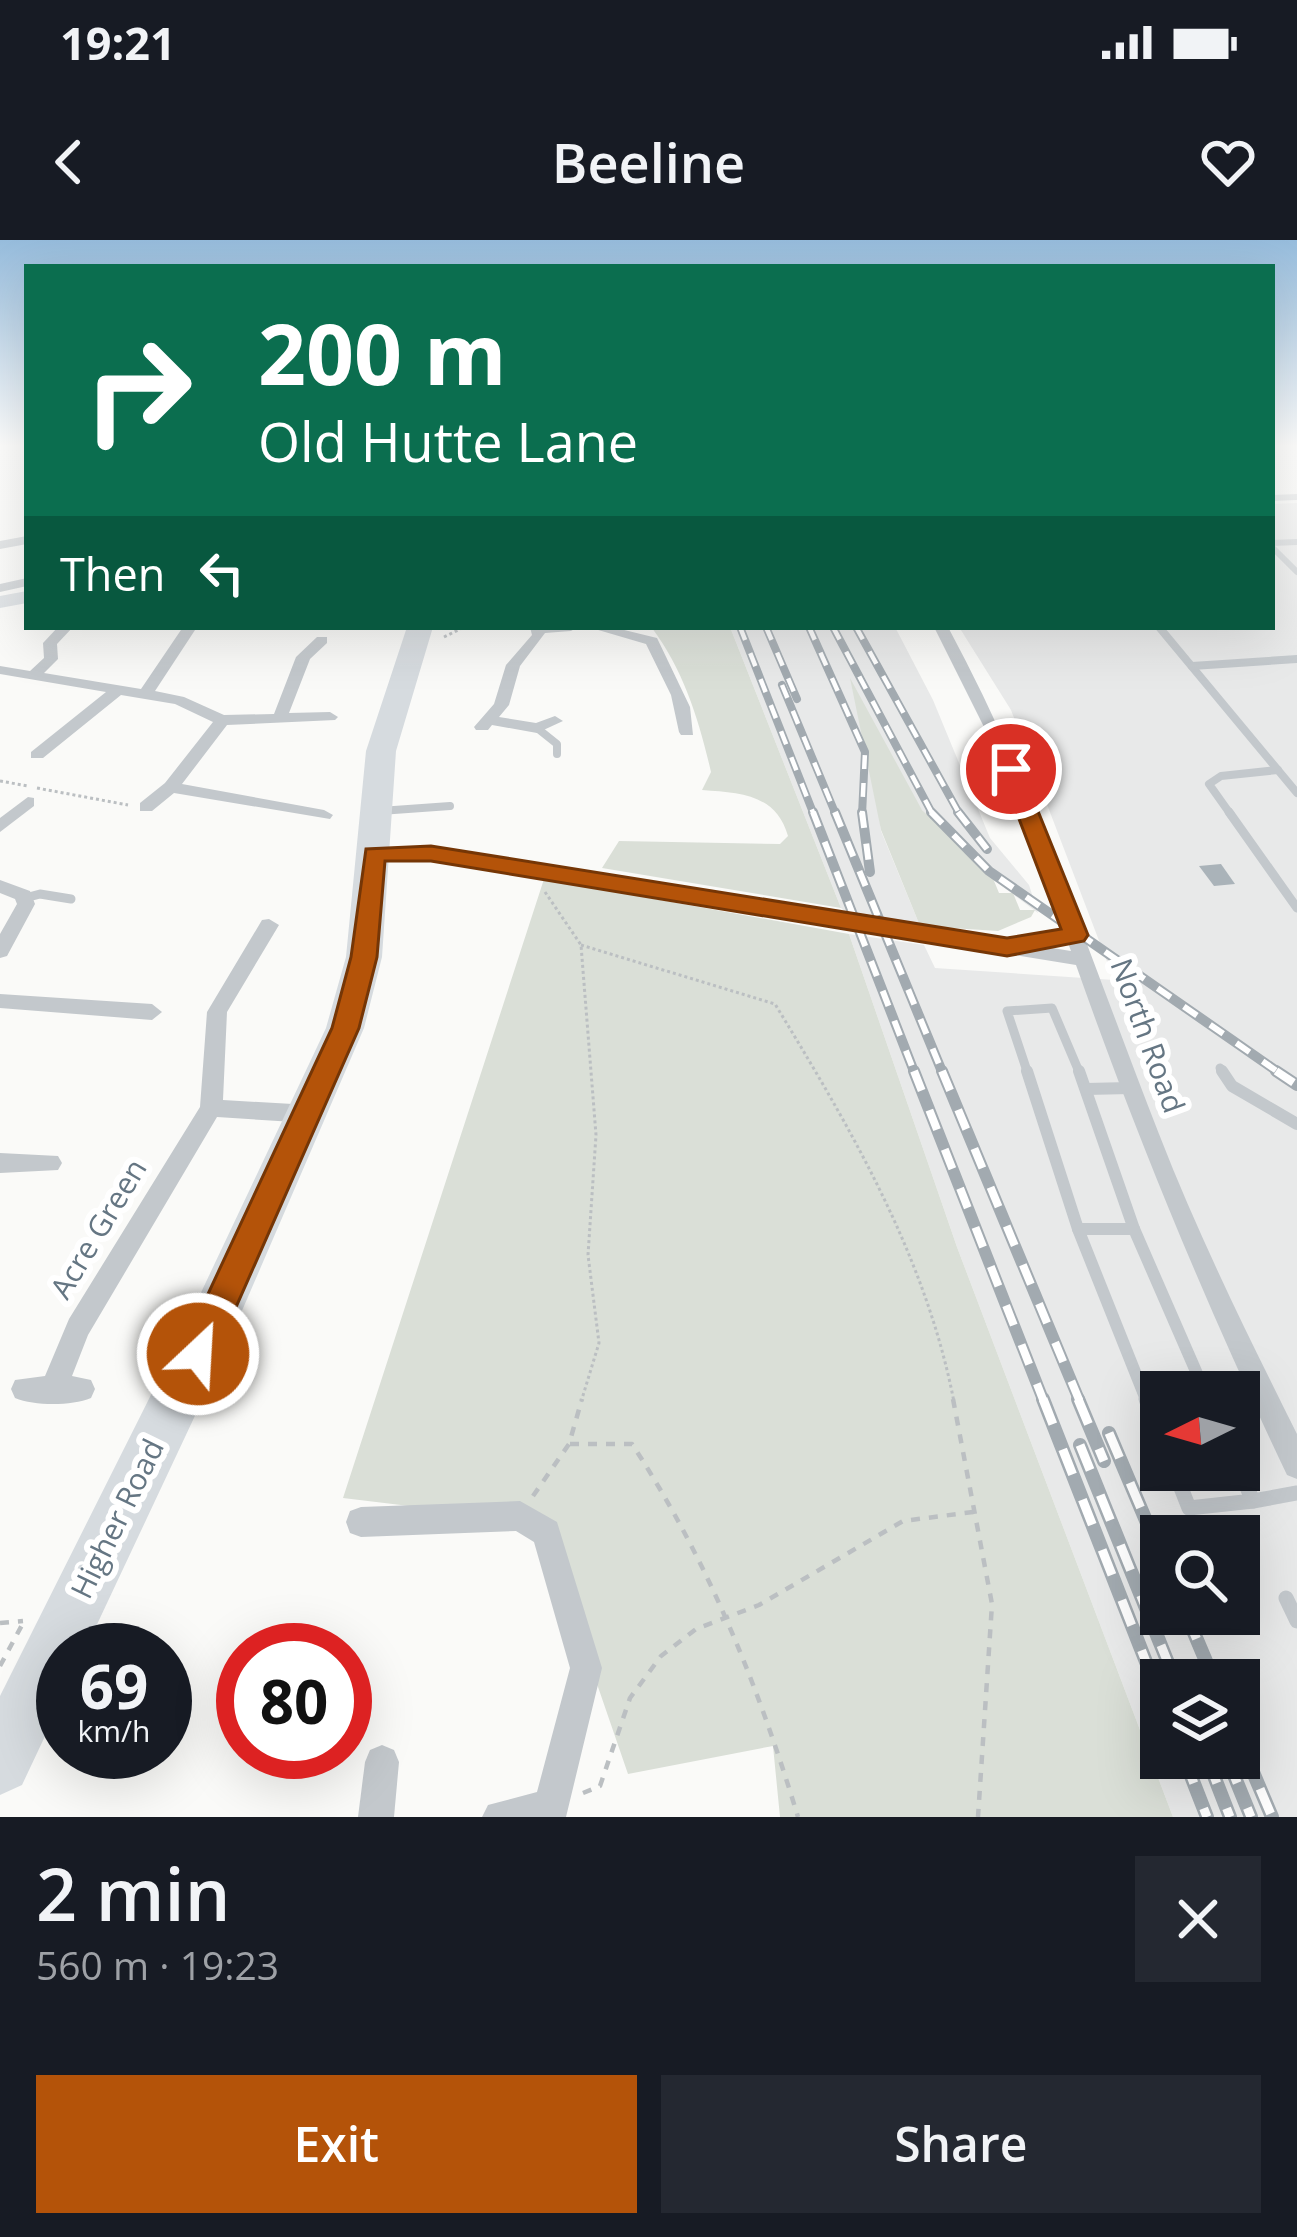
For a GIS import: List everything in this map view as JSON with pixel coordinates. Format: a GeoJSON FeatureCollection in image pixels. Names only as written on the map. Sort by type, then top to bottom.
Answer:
{"type":"FeatureCollection","features":[{"type":"Feature","properties":{"kind":"highway","name":"Higher Road"},"geometry":{"type":"LineString","coordinates":[[0,1762],[310,1114],[356,990],[381,752],[414,661],[419,630]]}},
{"type":"Feature","properties":{"kind":"highway","name":"Higher Road"},"geometry":{"type":"LineString","coordinates":[[414,661],[436,630]]}},
{"type":"Feature","properties":{"kind":"street"},"geometry":{"type":"LineString","coordinates":[[31,677],[51,659],[50,643],[64,630]]}},
{"type":"Feature","properties":{"kind":"street"},"geometry":{"type":"LineString","coordinates":[[145,695],[188,630]]}},
{"type":"Feature","properties":{"kind":"street"},"geometry":{"type":"LineString","coordinates":[[538,630],[513,665],[501,705],[485,723],[537,728],[555,722]]}},
{"type":"Feature","properties":{"kind":"street"},"geometry":{"type":"LineString","coordinates":[[608,630],[652,640],[665,676],[682,694],[687,732]]}},
{"type":"Feature","properties":{"kind":"street","name":"North Road"},"geometry":{"type":"LineString","coordinates":[[943,630],[993,727],[1130,1088],[1210,1283],[1297,1465]]}},
{"type":"Feature","properties":{"kind":"street"},"geometry":{"type":"LineString","coordinates":[[280,715],[303,657],[322,640]]}},
{"type":"Feature","properties":{"kind":"street"},"geometry":{"type":"LineString","coordinates":[[0,671],[178,700],[222,720],[329,717]]}},
{"type":"Feature","properties":{"kind":"street"},"geometry":{"type":"LineString","coordinates":[[38,755],[116,693]]}},
{"type":"Feature","properties":{"kind":"street"},"geometry":{"type":"LineString","coordinates":[[146,807],[171,787],[222,720]]}},
{"type":"Feature","properties":{"kind":"street"},"geometry":{"type":"LineString","coordinates":[[171,787],[324,814]]}},
{"type":"Feature","properties":{"kind":"street"},"geometry":{"type":"LineString","coordinates":[[0,826],[28,802]]}},
{"type":"Feature","properties":{"kind":"street"},"geometry":{"type":"LineString","coordinates":[[375,832],[431,854],[901,932],[1007,947],[1077,943]]}},
{"type":"Feature","properties":{"kind":"street"},"geometry":{"type":"LineString","coordinates":[[0,886],[25,898],[0,951]]}},
{"type":"Feature","properties":{"kind":"street","name":"Acre Green"},"geometry":{"type":"LineString","coordinates":[[53,1389],[78,1328],[211,1108],[218,1012],[270,925]]}},
{"type":"Feature","properties":{"kind":"street"},"geometry":{"type":"LineString","coordinates":[[1007,947],[1077,943]]}},
{"type":"Feature","properties":{"kind":"street"},"geometry":{"type":"LineString","coordinates":[[0,1001],[152,1012]]}},
{"type":"Feature","properties":{"kind":"street"},"geometry":{"type":"LineString","coordinates":[[211,1108],[310,1114]]}},
{"type":"Feature","properties":{"kind":"street"},"geometry":{"type":"LineString","coordinates":[[0,1162],[50,1162]]}},
{"type":"Feature","properties":{"kind":"street"},"geometry":{"type":"LineString","coordinates":[[361,1522],[520,1516],[546,1533],[586,1668],[548,1812],[500,1817]]}},
{"type":"Feature","properties":{"kind":"street"},"geometry":{"type":"LineString","coordinates":[[376,1817],[382,1762]]}},
{"type":"Feature","properties":{"kind":"lane"},"geometry":{"type":"LineString","coordinates":[[1275,548],[1297,572]]}},
{"type":"Feature","properties":{"kind":"lane"},"geometry":{"type":"LineString","coordinates":[[1162,630],[1297,793]]}},
{"type":"Feature","properties":{"kind":"lane"},"geometry":{"type":"LineString","coordinates":[[1192,666],[1297,659]]}},
{"type":"Feature","properties":{"kind":"lane"},"geometry":{"type":"LineString","coordinates":[[537,728],[557,744],[556,754]]}},
{"type":"Feature","properties":{"kind":"lane"},"geometry":{"type":"LineString","coordinates":[[1278,770],[1221,776],[1209,784],[1297,908]]}},
{"type":"Feature","properties":{"kind":"lane"},"geometry":{"type":"LineString","coordinates":[[375,832],[450,806]]}},
{"type":"Feature","properties":{"kind":"lane"},"geometry":{"type":"LineString","coordinates":[[25,898],[40,894],[71,899]]}},
{"type":"Feature","properties":{"kind":"lane"},"geometry":{"type":"LineString","coordinates":[[1140,1384],[1078,1229],[1007,1011],[1052,1008],[1086,1088],[1134,1229],[1196,1371]]}},
{"type":"Feature","properties":{"kind":"lane"},"geometry":{"type":"LineString","coordinates":[[1220,1068],[1232,1086],[1297,1124]]}},
{"type":"Feature","properties":{"kind":"lane"},"geometry":{"type":"LineString","coordinates":[[1086,1088],[1130,1088]]}},
{"type":"Feature","properties":{"kind":"lane"},"geometry":{"type":"LineString","coordinates":[[1078,1229],[1134,1229]]}},
{"type":"Feature","properties":{"kind":"lane"},"geometry":{"type":"LineString","coordinates":[[1182,1491],[1189,1508],[1297,1493]]}},
{"type":"Feature","properties":{"kind":"lane"},"geometry":{"type":"LineString","coordinates":[[1249,1491],[1253,1501]]}},
{"type":"Feature","properties":{"kind":"lane"},"geometry":{"type":"LineString","coordinates":[[1286,1598],[1297,1621]]}},
{"type":"Feature","properties":{"kind":"path"},"geometry":{"type":"LineString","coordinates":[[0,781],[146,807]]}},
{"type":"Feature","properties":{"kind":"path"},"geometry":{"type":"LineString","coordinates":[[520,1516],[569,1444],[599,1343],[588,1255],[596,1135],[581,945],[540,886]]}},
{"type":"Feature","properties":{"kind":"path"},"geometry":{"type":"LineString","coordinates":[[581,945],[775,1004],[865,1152],[942,1341],[977,1511],[992,1604],[978,1817]]}},
{"type":"Feature","properties":{"kind":"path"},"geometry":{"type":"LineString","coordinates":[[569,1444],[632,1444],[662,1488],[766,1709],[798,1817]]}},
{"type":"Feature","properties":{"kind":"path"},"geometry":{"type":"LineString","coordinates":[[548,1812],[600,1786],[630,1698],[661,1656],[696,1630],[759,1605],[903,1521],[977,1511]]}},
{"type":"Feature","properties":{"kind":"path"},"geometry":{"type":"LineString","coordinates":[[0,1666],[24,1621]]}},
{"type":"Feature","properties":{"kind":"shaded area"},"geometry":{"type":"Polygon","coordinates":[[[1275,522],[1297,522],[1297,1817],[1173,1817],[1159,1779],[1260,1779],[1260,1659],[1140,1659],[1140,1730],[957,1247],[849,934],[924,945],[935,968],[1114,980],[1011,710],[961,630],[1275,630],[1275,522]]]}},
{"type":"Feature","properties":{"kind":"shaded area"},"geometry":{"type":"Polygon","coordinates":[[[653,630],[731,630],[841,908],[602,868],[619,841],[780,844],[788,836],[775,812],[755,798],[702,790],[711,772],[701,734],[653,630]]]}},
{"type":"Feature","properties":{"kind":"shaded area"},"geometry":{"type":"Polygon","coordinates":[[[731,630],[897,630],[933,700],[990,838],[1029,885],[1038,913],[970,862],[922,810],[874,777],[881,831],[920,926],[851,917],[841,908],[731,630]]]}},
{"type":"Feature","properties":{"kind":"shaded area"},"geometry":{"type":"Polygon","coordinates":[[[850,678],[922,810],[992,876],[999,893],[1013,893],[1020,910],[1035,910],[1031,917],[998,931],[920,926],[881,830],[850,678]]]}},
{"type":"Feature","properties":{"kind":"shaded area"},"geometry":{"type":"Polygon","coordinates":[[[544,879],[849,934],[957,1247],[1140,1730],[1140,1779],[1159,1779],[1173,1817],[780,1817],[773,1746],[628,1774],[545,1533],[500,1517],[343,1498],[544,879]]]}},
{"type":"Feature","properties":{"kind":"building"},"geometry":{"type":"Polygon","coordinates":[[[1221,864],[1235,884],[1214,886],[1199,866],[1221,864]]]}},
{"type":"Feature","properties":{"kind":"railway"},"geometry":{"type":"LineString","coordinates":[[741,630],[814,815]]}},
{"type":"Feature","properties":{"kind":"railway"},"geometry":{"type":"LineString","coordinates":[[767,630],[797,699]]}},
{"type":"Feature","properties":{"kind":"railway"},"geometry":{"type":"LineString","coordinates":[[810,630],[865,752],[862,813]]}},
{"type":"Feature","properties":{"kind":"railway"},"geometry":{"type":"LineString","coordinates":[[835,630],[932,813]]}},
{"type":"Feature","properties":{"kind":"railway"},"geometry":{"type":"LineString","coordinates":[[858,630],[959,813]]}},
{"type":"Feature","properties":{"kind":"railway"},"geometry":{"type":"LineString","coordinates":[[782,685],[836,815]]}},
{"type":"Feature","properties":{"kind":"railway"},"geometry":{"type":"LineString","coordinates":[[813,812],[915,1074]]}},
{"type":"Feature","properties":{"kind":"railway"},"geometry":{"type":"LineString","coordinates":[[835,812],[943,1074]]}},
{"type":"Feature","properties":{"kind":"railway"},"geometry":{"type":"LineString","coordinates":[[862,813],[870,872]]}},
{"type":"Feature","properties":{"kind":"railway"},"geometry":{"type":"LineString","coordinates":[[932,813],[989,871],[1281,1074]]}},
{"type":"Feature","properties":{"kind":"railway"},"geometry":{"type":"LineString","coordinates":[[959,813],[987,849]]}},
{"type":"Feature","properties":{"kind":"railway"},"geometry":{"type":"LineString","coordinates":[[914,1071],[1044,1402]]}},
{"type":"Feature","properties":{"kind":"railway"},"geometry":{"type":"LineString","coordinates":[[942,1071],[1080,1402]]}},
{"type":"Feature","properties":{"kind":"railway"},"geometry":{"type":"LineString","coordinates":[[1276,1071],[1297,1085]]}},
{"type":"Feature","properties":{"kind":"railway"},"geometry":{"type":"LineString","coordinates":[[1043,1399],[1145,1659]]}},
{"type":"Feature","properties":{"kind":"railway"},"geometry":{"type":"LineString","coordinates":[[1078,1399],[1104,1461]]}},
{"type":"Feature","properties":{"kind":"railway"},"geometry":{"type":"LineString","coordinates":[[1109,1433],[1144,1515]]}},
{"type":"Feature","properties":{"kind":"railway"},"geometry":{"type":"LineString","coordinates":[[1080,1445],[1167,1659]]}},
{"type":"Feature","properties":{"kind":"railway"},"geometry":{"type":"LineString","coordinates":[[1195,1635],[1205,1659]]}},
{"type":"Feature","properties":{"kind":"railway"},"geometry":{"type":"LineString","coordinates":[[1192,1779],[1207,1817]]}},
{"type":"Feature","properties":{"kind":"railway"},"geometry":{"type":"LineString","coordinates":[[1215,1779],[1230,1817]]}},
{"type":"Feature","properties":{"kind":"railway"},"geometry":{"type":"LineString","coordinates":[[1236,1779],[1251,1817]]}},
{"type":"Feature","properties":{"kind":"railway"},"geometry":{"type":"LineString","coordinates":[[1256,1779],[1272,1817]]}},
{"type":"Feature","properties":{"kind":"route"},"geometry":{"type":"LineString","coordinates":[[198,1354],[345,1028],[364,957],[374,854],[431,854],[969,943],[1007,947],[1076,935],[1011,769]]}}]}
